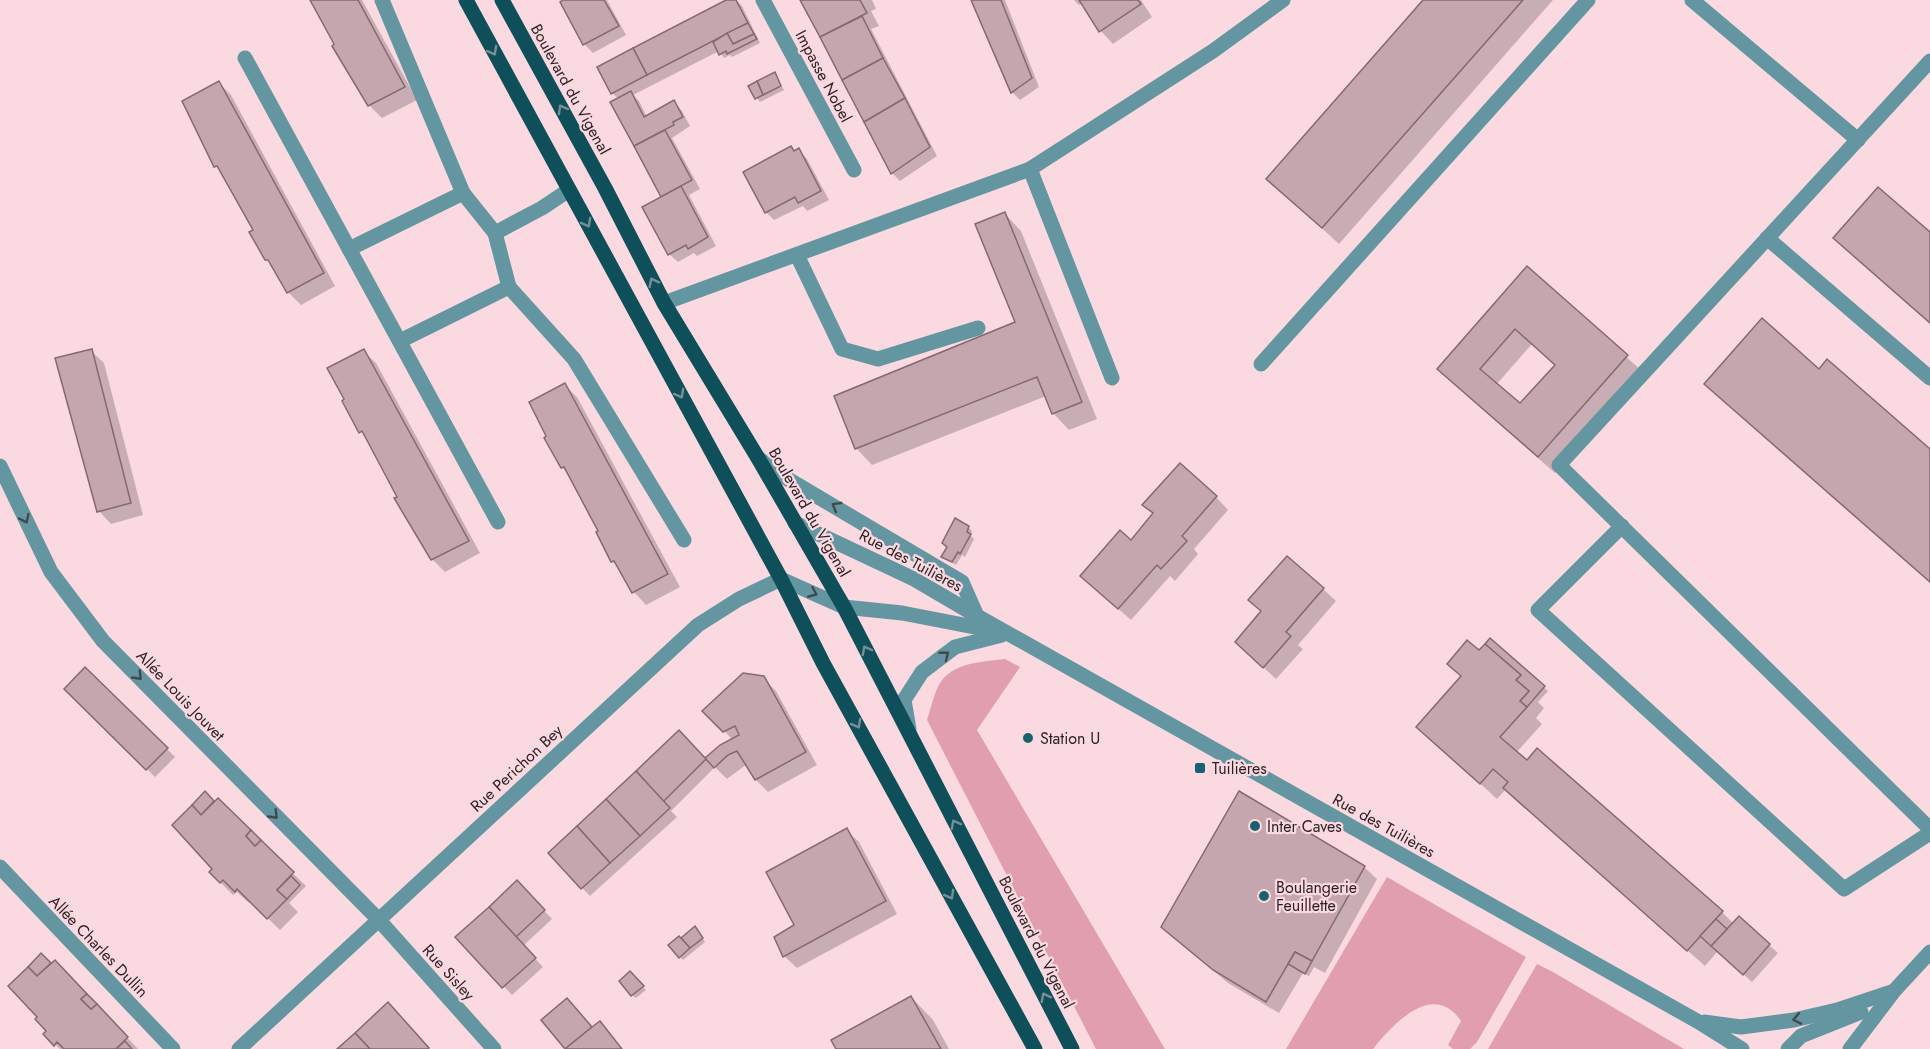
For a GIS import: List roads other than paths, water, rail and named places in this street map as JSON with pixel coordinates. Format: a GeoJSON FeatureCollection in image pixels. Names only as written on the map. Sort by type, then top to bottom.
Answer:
{"type":"FeatureCollection","features":[{"type":"Feature","properties":{"kind":"main road"},"geometry":{"type":"LineString","coordinates":[[465,0],[781,579],[823,663],[1035,1049]]}},
{"type":"Feature","properties":{"kind":"main road","name":"Boulevard du Vigenal"},"geometry":{"type":"LineString","coordinates":[[502,0],[605,188],[664,303],[758,458],[844,607],[1072,1049]]}},
{"type":"Feature","properties":{"kind":"street"},"geometry":{"type":"LineString","coordinates":[[382,0],[463,193],[495,233],[509,287],[574,359],[684,540]]}},
{"type":"Feature","properties":{"kind":"street","name":"Impasse Nobel"},"geometry":{"type":"LineString","coordinates":[[763,0],[854,170]]}},
{"type":"Feature","properties":{"kind":"street"},"geometry":{"type":"LineString","coordinates":[[664,303],[1030,169],[1213,51],[1283,0]]}},
{"type":"Feature","properties":{"kind":"street"},"geometry":{"type":"LineString","coordinates":[[1261,363],[1588,0]]}},
{"type":"Feature","properties":{"kind":"street"},"geometry":{"type":"LineString","coordinates":[[1692,0],[1858,140]]}},
{"type":"Feature","properties":{"kind":"street"},"geometry":{"type":"LineString","coordinates":[[245,58],[498,522]]}},
{"type":"Feature","properties":{"kind":"street"},"geometry":{"type":"LineString","coordinates":[[1622,526],[1538,610],[1844,889],[1930,831],[1622,526],[1559,465],[1930,61]]}},
{"type":"Feature","properties":{"kind":"street"},"geometry":{"type":"LineString","coordinates":[[1030,169],[1112,378]]}},
{"type":"Feature","properties":{"kind":"street"},"geometry":{"type":"LineString","coordinates":[[495,233],[542,208],[569,190]]}},
{"type":"Feature","properties":{"kind":"street"},"geometry":{"type":"LineString","coordinates":[[349,249],[463,193]]}},
{"type":"Feature","properties":{"kind":"street"},"geometry":{"type":"LineString","coordinates":[[1767,238],[1930,378]]}},
{"type":"Feature","properties":{"kind":"street"},"geometry":{"type":"LineString","coordinates":[[797,255],[842,349],[878,359],[978,328]]}},
{"type":"Feature","properties":{"kind":"street"},"geometry":{"type":"LineString","coordinates":[[400,341],[509,287]]}},
{"type":"Feature","properties":{"kind":"street"},"geometry":{"type":"LineString","coordinates":[[758,458],[786,478],[962,582],[977,616]]}},
{"type":"Feature","properties":{"kind":"street","name":"Allée Louis Jouvet"},"geometry":{"type":"LineString","coordinates":[[0,466],[51,572],[103,640],[378,920]]}},
{"type":"Feature","properties":{"kind":"street","name":"Rue des Tuilières"},"geometry":{"type":"LineString","coordinates":[[795,523],[914,579],[1697,1021],[1742,1049]]}},
{"type":"Feature","properties":{"kind":"street"},"geometry":{"type":"LineString","coordinates":[[781,579],[844,607]]}},
{"type":"Feature","properties":{"kind":"street","name":"Rue Perichon Bey"},"geometry":{"type":"LineString","coordinates":[[239,1049],[698,625],[739,599],[781,579]]}},
{"type":"Feature","properties":{"kind":"street","name":"Rue des Tuilières"},"geometry":{"type":"LineString","coordinates":[[844,607],[902,613],[1008,633]]}},
{"type":"Feature","properties":{"kind":"street"},"geometry":{"type":"LineString","coordinates":[[910,738],[903,700],[922,672],[955,647],[1008,633]]}},
{"type":"Feature","properties":{"kind":"street","name":"Allée Charles Dullin"},"geometry":{"type":"LineString","coordinates":[[0,867],[173,1049]]}},
{"type":"Feature","properties":{"kind":"street","name":"Rue Sisley"},"geometry":{"type":"LineString","coordinates":[[378,920],[494,1049]]}},
{"type":"Feature","properties":{"kind":"street"},"geometry":{"type":"LineString","coordinates":[[1850,1049],[1894,991],[1930,951]]}},
{"type":"Feature","properties":{"kind":"street"},"geometry":{"type":"LineString","coordinates":[[1697,1021],[1741,1027],[1794,1020],[1837,1010],[1894,991]]}},
{"type":"Feature","properties":{"kind":"street"},"geometry":{"type":"LineString","coordinates":[[1788,1049],[1801,1036],[1860,1012],[1894,991]]}},
{"type":"Feature","properties":{"kind":"place","name":"Station U"},"geometry":{"type":"Point","coordinates":[1028,738]}},
{"type":"Feature","properties":{"kind":"place","name":"Tuilières"},"geometry":{"type":"Point","coordinates":[1200,768]}},
{"type":"Feature","properties":{"kind":"place","name":"Inter Caves"},"geometry":{"type":"Point","coordinates":[1255,826]}},
{"type":"Feature","properties":{"kind":"place","name":"Boulangerie Feuillette"},"geometry":{"type":"Point","coordinates":[1264,896]}}]}
